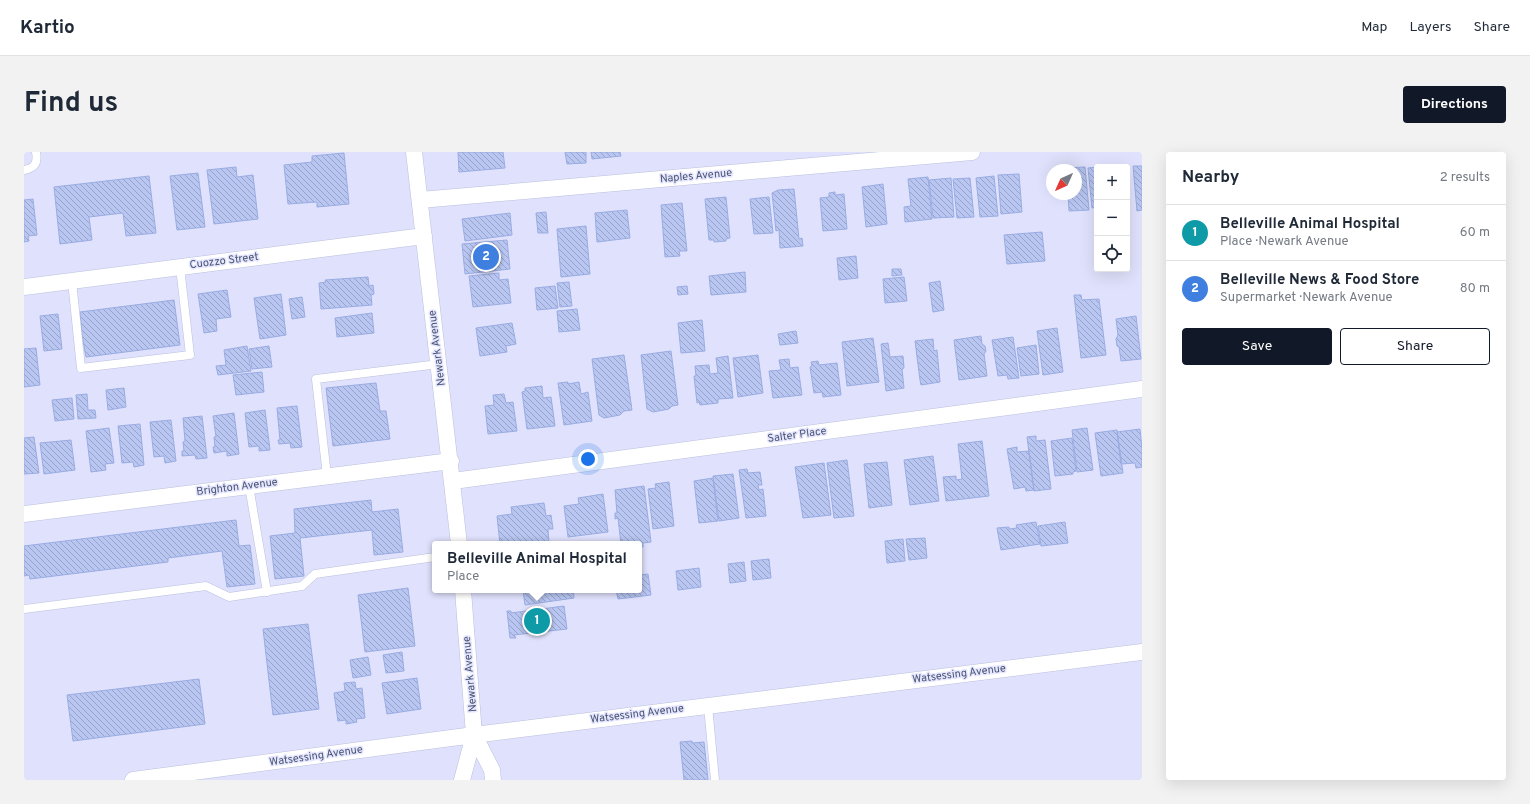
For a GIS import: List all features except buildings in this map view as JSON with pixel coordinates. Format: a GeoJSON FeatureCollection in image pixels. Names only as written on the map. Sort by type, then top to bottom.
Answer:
{"type":"FeatureCollection","features":[{"type":"Feature","properties":{"kind":"street","name":"Newark Avenue"},"geometry":{"type":"LineString","coordinates":[[414,152],[459,541]]}},
{"type":"Feature","properties":{"kind":"street","name":"Naples Avenue"},"geometry":{"type":"LineString","coordinates":[[420,200],[972,152]]}},
{"type":"Feature","properties":{"kind":"street","name":"Cuozzo Street"},"geometry":{"type":"LineString","coordinates":[[24,287],[424,236]]}},
{"type":"Feature","properties":{"kind":"street","name":"Salter Place"},"geometry":{"type":"LineString","coordinates":[[453,481],[1142,389]]}},
{"type":"Feature","properties":{"kind":"street","name":"Brighton Avenue"},"geometry":{"type":"LineString","coordinates":[[24,514],[450,461]]}},
{"type":"Feature","properties":{"kind":"street","name":"Newark Avenue"},"geometry":{"type":"LineString","coordinates":[[462,780],[474,735],[463,593]]}},
{"type":"Feature","properties":{"kind":"street","name":"Watsessing Avenue"},"geometry":{"type":"LineString","coordinates":[[133,780],[474,735],[1142,652]]}},
{"type":"Feature","properties":{"kind":"street","name":"Newark Avenue"},"geometry":{"type":"LineString","coordinates":[[474,735],[492,770],[493,780]]}},
{"type":"Feature","properties":{"kind":"lane"},"geometry":{"type":"LineString","coordinates":[[24,170],[34,167],[37,159],[36,152]]}},
{"type":"Feature","properties":{"kind":"lane"},"geometry":{"type":"LineString","coordinates":[[72,281],[81,368],[190,355],[180,267]]}},
{"type":"Feature","properties":{"kind":"lane"},"geometry":{"type":"LineString","coordinates":[[327,476],[316,379],[439,364]]}},
{"type":"Feature","properties":{"kind":"lane"},"geometry":{"type":"LineString","coordinates":[[249,486],[267,592]]}},
{"type":"Feature","properties":{"kind":"lane"},"geometry":{"type":"LineString","coordinates":[[24,609],[206,586],[229,597],[302,586],[315,574],[432,557]]}},
{"type":"Feature","properties":{"kind":"lane"},"geometry":{"type":"LineString","coordinates":[[708,706],[715,780]]}},
{"type":"Feature","properties":{"kind":"place","name":"Belleville News & Food Store"},"geometry":{"type":"Point","coordinates":[486,257]}},
{"type":"Feature","properties":{"kind":"place","name":"Belleville Animal Hospital"},"geometry":{"type":"Point","coordinates":[537,621]}}]}
